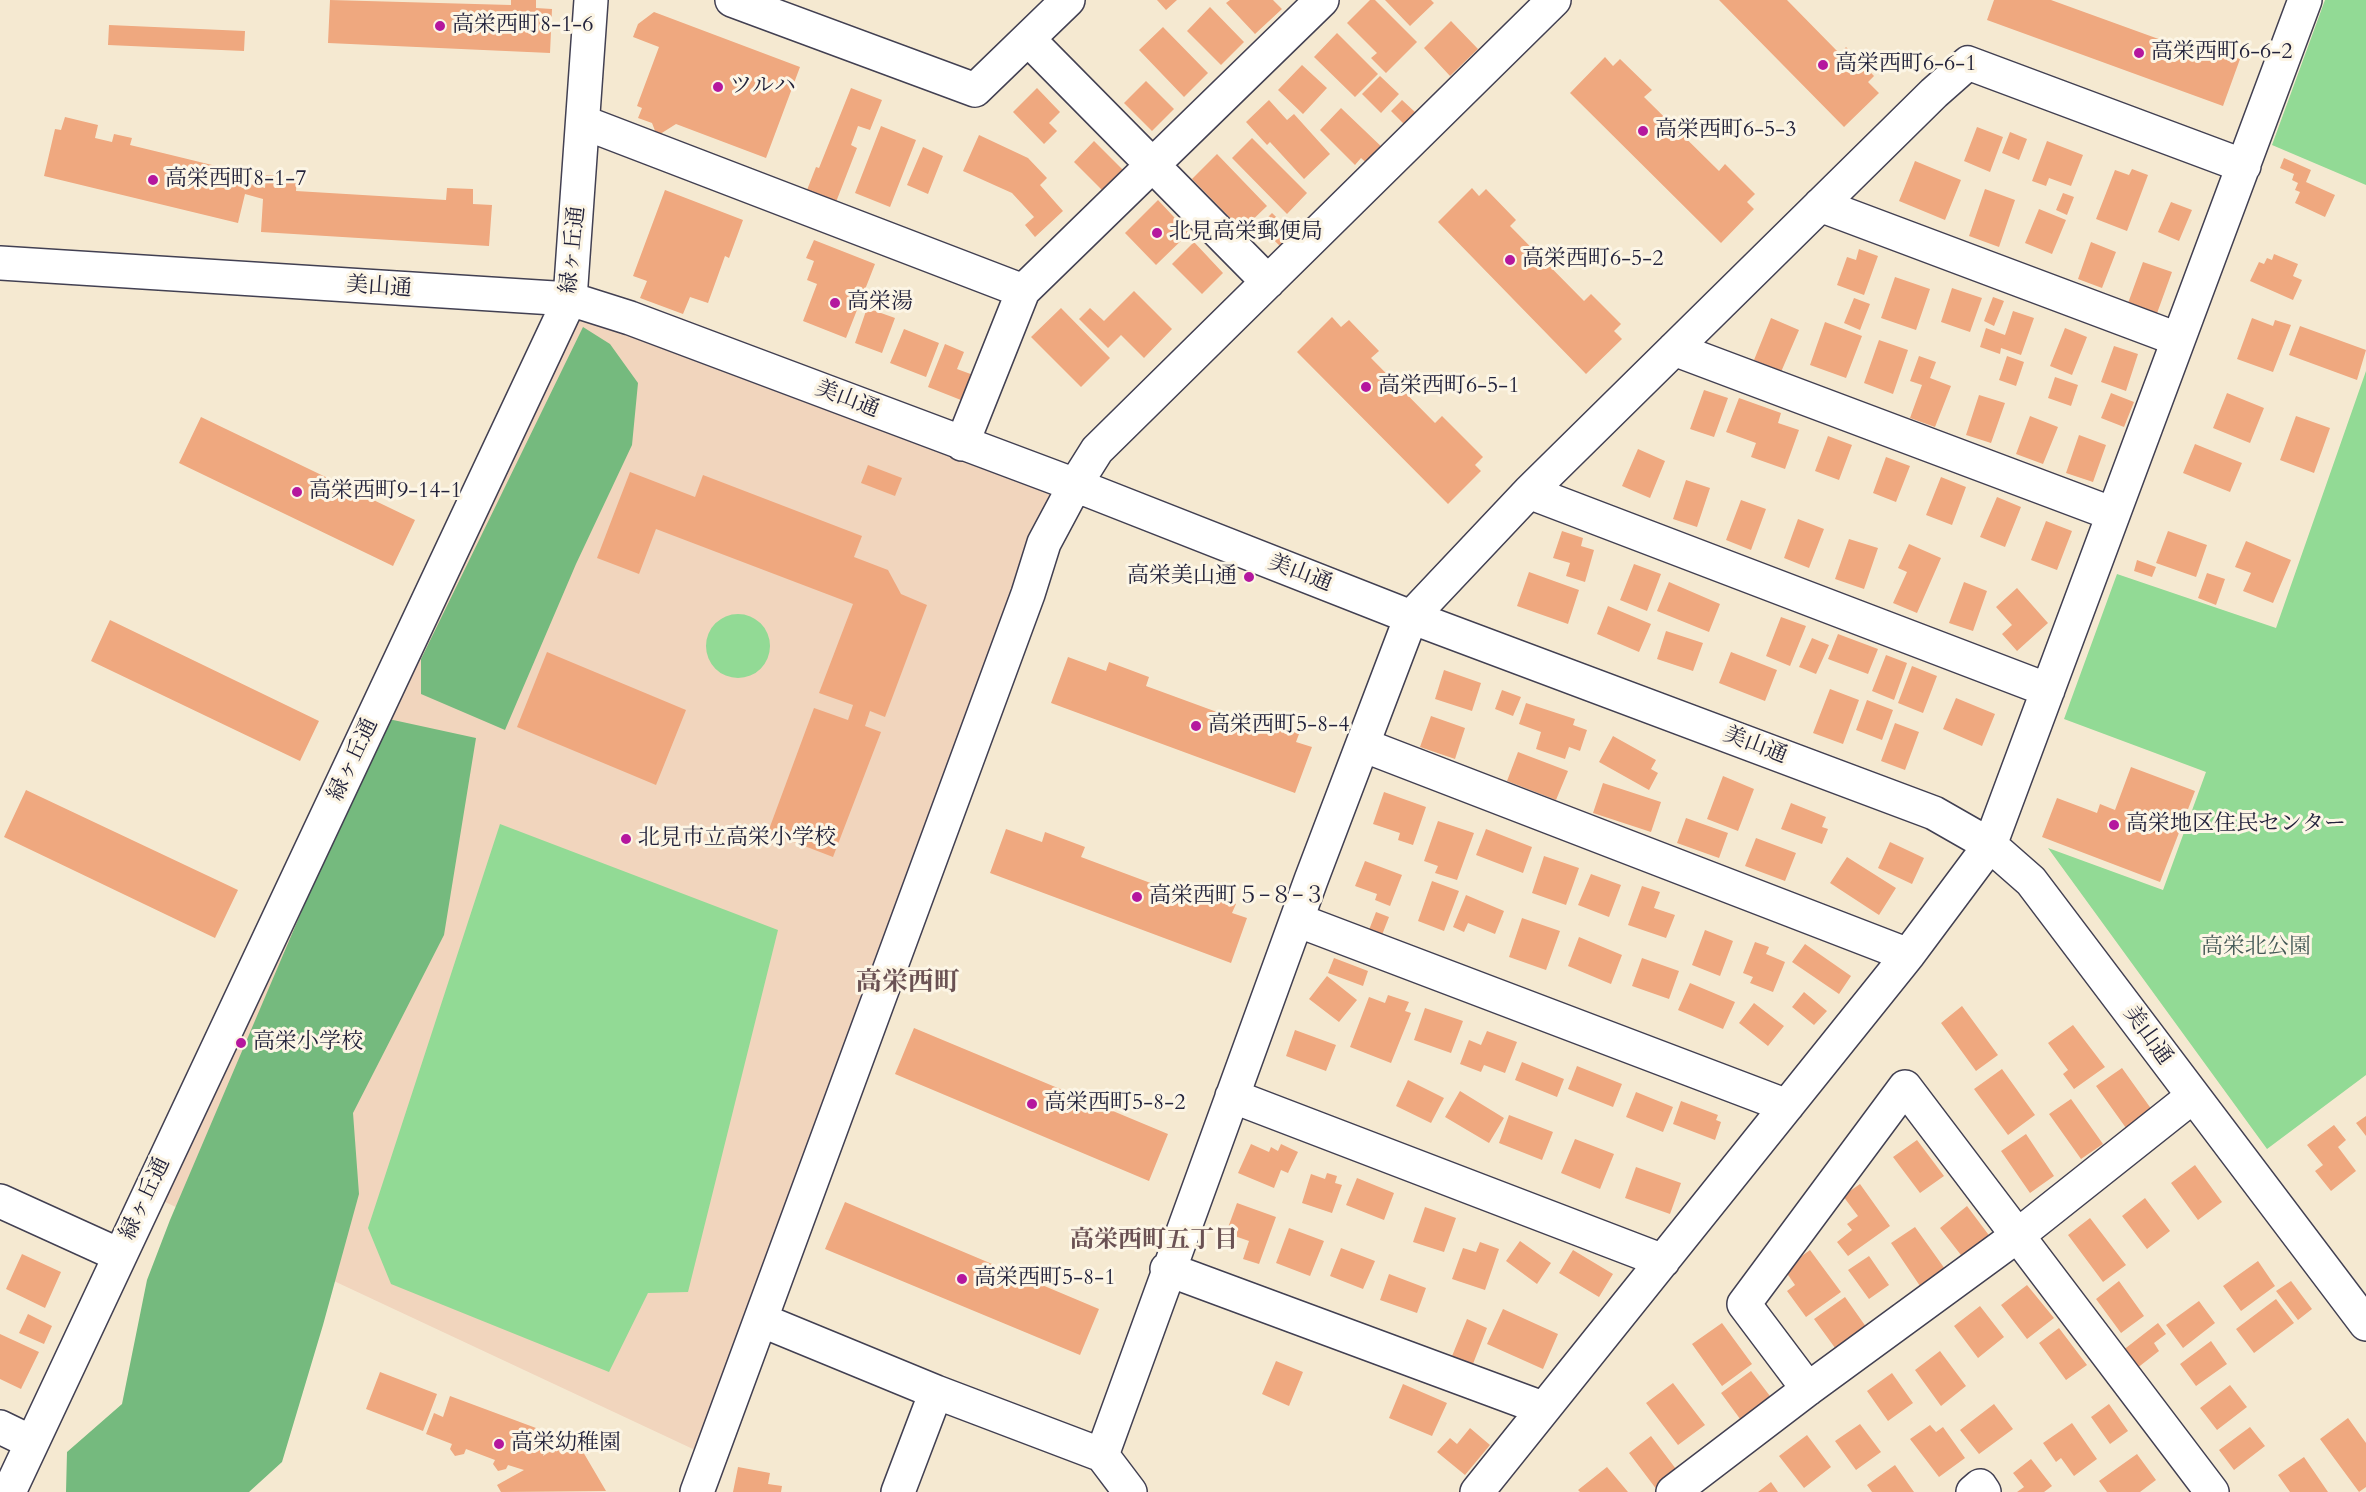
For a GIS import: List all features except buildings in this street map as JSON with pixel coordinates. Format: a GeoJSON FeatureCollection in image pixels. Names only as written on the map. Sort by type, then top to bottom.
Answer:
{"type":"FeatureCollection","features":[{"type":"Feature","properties":{"kind":"street","name":"緑ヶ丘通"},"geometry":{"type":"LineString","coordinates":[[9,1492],[570,299],[585,123],[591,0]]}},
{"type":"Feature","properties":{"kind":"street"},"geometry":{"type":"LineString","coordinates":[[732,0],[975,90],[1068,0]]}},
{"type":"Feature","properties":{"kind":"street"},"geometry":{"type":"LineString","coordinates":[[962,444],[1023,291],[1322,0]]}},
{"type":"Feature","properties":{"kind":"street"},"geometry":{"type":"LineString","coordinates":[[697,1492],[914,898],[1028,594],[1044,543],[1075,485],[1097,450],[1554,0]]}},
{"type":"Feature","properties":{"kind":"street"},"geometry":{"type":"LineString","coordinates":[[1477,1492],[1542,1408],[1908,955],[1990,845],[2305,0]]}},
{"type":"Feature","properties":{"kind":"street"},"geometry":{"type":"LineString","coordinates":[[1029,39],[1268,282]]}},
{"type":"Feature","properties":{"kind":"street"},"geometry":{"type":"LineString","coordinates":[[1102,1455],[1167,1269],[1411,617],[1529,492],[1934,93],[1968,63],[2244,166]]}},
{"type":"Feature","properties":{"kind":"street"},"geometry":{"type":"LineString","coordinates":[[585,123],[1023,291]]}},
{"type":"Feature","properties":{"kind":"street"},"geometry":{"type":"LineString","coordinates":[[1820,205],[2177,339]]}},
{"type":"Feature","properties":{"kind":"street","name":"美山通"},"geometry":{"type":"LineString","coordinates":[[0,263],[570,299],[630,318],[1075,485],[1411,617],[1934,813],[1990,845],[2031,881],[2192,1097],[2366,1324]]}},
{"type":"Feature","properties":{"kind":"street"},"geometry":{"type":"LineString","coordinates":[[1674,349],[2113,514]]}},
{"type":"Feature","properties":{"kind":"street"},"geometry":{"type":"LineString","coordinates":[[1529,492],[2048,690]]}},
{"type":"Feature","properties":{"kind":"street"},"geometry":{"type":"LineString","coordinates":[[1363,745],[1908,955]]}},
{"type":"Feature","properties":{"kind":"street"},"geometry":{"type":"LineString","coordinates":[[1297,920],[1787,1106]]}},
{"type":"Feature","properties":{"kind":"street"},"geometry":{"type":"LineString","coordinates":[[1808,1389],[1744,1304],[1905,1087],[2212,1492]]}},
{"type":"Feature","properties":{"kind":"street"},"geometry":{"type":"LineString","coordinates":[[1232,1096],[1663,1261]]}},
{"type":"Feature","properties":{"kind":"street"},"geometry":{"type":"LineString","coordinates":[[1673,1492],[1808,1389],[2017,1236],[2192,1097]]}},
{"type":"Feature","properties":{"kind":"street"},"geometry":{"type":"LineString","coordinates":[[0,1201],[119,1255]]}},
{"type":"Feature","properties":{"kind":"street"},"geometry":{"type":"LineString","coordinates":[[1167,1269],[1542,1408]]}},
{"type":"Feature","properties":{"kind":"street"},"geometry":{"type":"LineString","coordinates":[[761,1320],[936,1392],[1102,1455],[1130,1492]]}},
{"type":"Feature","properties":{"kind":"street"},"geometry":{"type":"LineString","coordinates":[[898,1492],[936,1392]]}},
{"type":"Feature","properties":{"kind":"street"},"geometry":{"type":"LineString","coordinates":[[0,1427],[31,1442]]}},
{"type":"Feature","properties":{"kind":"street"},"geometry":{"type":"LineString","coordinates":[[1972,1492],[1980,1486],[1984,1492]]}},
{"type":"Feature","properties":{"kind":"shaded area","name":"北見市立高栄小学校"},"geometry":{"type":"Polygon","coordinates":[[[570,299],[1075,485],[710,1457],[148,1194],[570,299]]]}},
{"type":"Feature","properties":{"kind":"green space"},"geometry":{"type":"Polygon","coordinates":[[[2325,0],[2366,0],[2366,185],[2272,145],[2325,0]]]}},
{"type":"Feature","properties":{"kind":"green space"},"geometry":{"type":"Polygon","coordinates":[[[583,327],[610,344],[638,383],[632,445],[576,564],[505,730],[421,694],[421,659],[583,327]]]}},
{"type":"Feature","properties":{"kind":"green space","name":"高栄北公園"},"geometry":{"type":"Polygon","coordinates":[[[2366,371],[2366,1075],[2267,1149],[2048,848],[2163,890],[2206,772],[2064,719],[2117,574],[2276,628],[2366,371]]]}},
{"type":"Feature","properties":{"kind":"green space"},"geometry":{"type":"Polygon","coordinates":[[[738,614],[756,620],[764,628],[770,646],[764,664],[756,672],[738,678],[720,672],[712,664],[706,646],[712,628],[720,620],[738,614]]]}},
{"type":"Feature","properties":{"kind":"green space"},"geometry":{"type":"Polygon","coordinates":[[[384,718],[476,738],[444,935],[353,1113],[359,1194],[282,1462],[249,1492],[66,1492],[67,1452],[122,1404],[147,1280],[170,1220],[384,718]]]}},
{"type":"Feature","properties":{"kind":"green space"},"geometry":{"type":"Polygon","coordinates":[[[500,824],[778,930],[688,1292],[648,1293],[609,1372],[391,1284],[368,1228],[500,824]]]}},
{"type":"Feature","properties":{"kind":"place","name":"高栄西町8-1-6"},"geometry":{"type":"Point","coordinates":[440,26]}},
{"type":"Feature","properties":{"kind":"place","name":"高栄西町6-6-2"},"geometry":{"type":"Point","coordinates":[2139,53]}},
{"type":"Feature","properties":{"kind":"place","name":"高栄西町6-6-1"},"geometry":{"type":"Point","coordinates":[1823,65]}},
{"type":"Feature","properties":{"kind":"place","name":"ツルハ"},"geometry":{"type":"Point","coordinates":[718,87]}},
{"type":"Feature","properties":{"kind":"place","name":"高栄西町6-5-3"},"geometry":{"type":"Point","coordinates":[1643,131]}},
{"type":"Feature","properties":{"kind":"place","name":"高栄西町8-1-7"},"geometry":{"type":"Point","coordinates":[153,180]}},
{"type":"Feature","properties":{"kind":"place","name":"北見高栄郵便局"},"geometry":{"type":"Point","coordinates":[1157,233]}},
{"type":"Feature","properties":{"kind":"place","name":"高栄西町6-5-2"},"geometry":{"type":"Point","coordinates":[1510,260]}},
{"type":"Feature","properties":{"kind":"place","name":"高栄湯"},"geometry":{"type":"Point","coordinates":[835,303]}},
{"type":"Feature","properties":{"kind":"place","name":"高栄西町6-5-1"},"geometry":{"type":"Point","coordinates":[1366,387]}},
{"type":"Feature","properties":{"kind":"place","name":"高栄西町9-14-1"},"geometry":{"type":"Point","coordinates":[297,492]}},
{"type":"Feature","properties":{"kind":"place","name":"高栄美山通"},"geometry":{"type":"Point","coordinates":[1249,577]}},
{"type":"Feature","properties":{"kind":"place","name":"高栄西町5-8-4"},"geometry":{"type":"Point","coordinates":[1196,726]}},
{"type":"Feature","properties":{"kind":"place","name":"高栄地区住民センター"},"geometry":{"type":"Point","coordinates":[2114,825]}},
{"type":"Feature","properties":{"kind":"place","name":"北見市立高栄小学校"},"geometry":{"type":"Point","coordinates":[626,839]}},
{"type":"Feature","properties":{"kind":"place","name":"高栄西町５−８−３"},"geometry":{"type":"Point","coordinates":[1137,897]}},
{"type":"Feature","properties":{"kind":"place","name":"高栄小学校"},"geometry":{"type":"Point","coordinates":[241,1043]}},
{"type":"Feature","properties":{"kind":"place","name":"高栄西町5-8-2"},"geometry":{"type":"Point","coordinates":[1032,1104]}},
{"type":"Feature","properties":{"kind":"place","name":"高栄西町5-8-1"},"geometry":{"type":"Point","coordinates":[962,1279]}},
{"type":"Feature","properties":{"kind":"place","name":"高栄幼稚園"},"geometry":{"type":"Point","coordinates":[499,1444]}},
{"type":"Feature","properties":{"kind":"district","name":"高栄西町"},"geometry":{"type":"Point","coordinates":[908,984]}},
{"type":"Feature","properties":{"kind":"district","name":"高栄西町五丁目"},"geometry":{"type":"Point","coordinates":[1154,1241]}}]}
